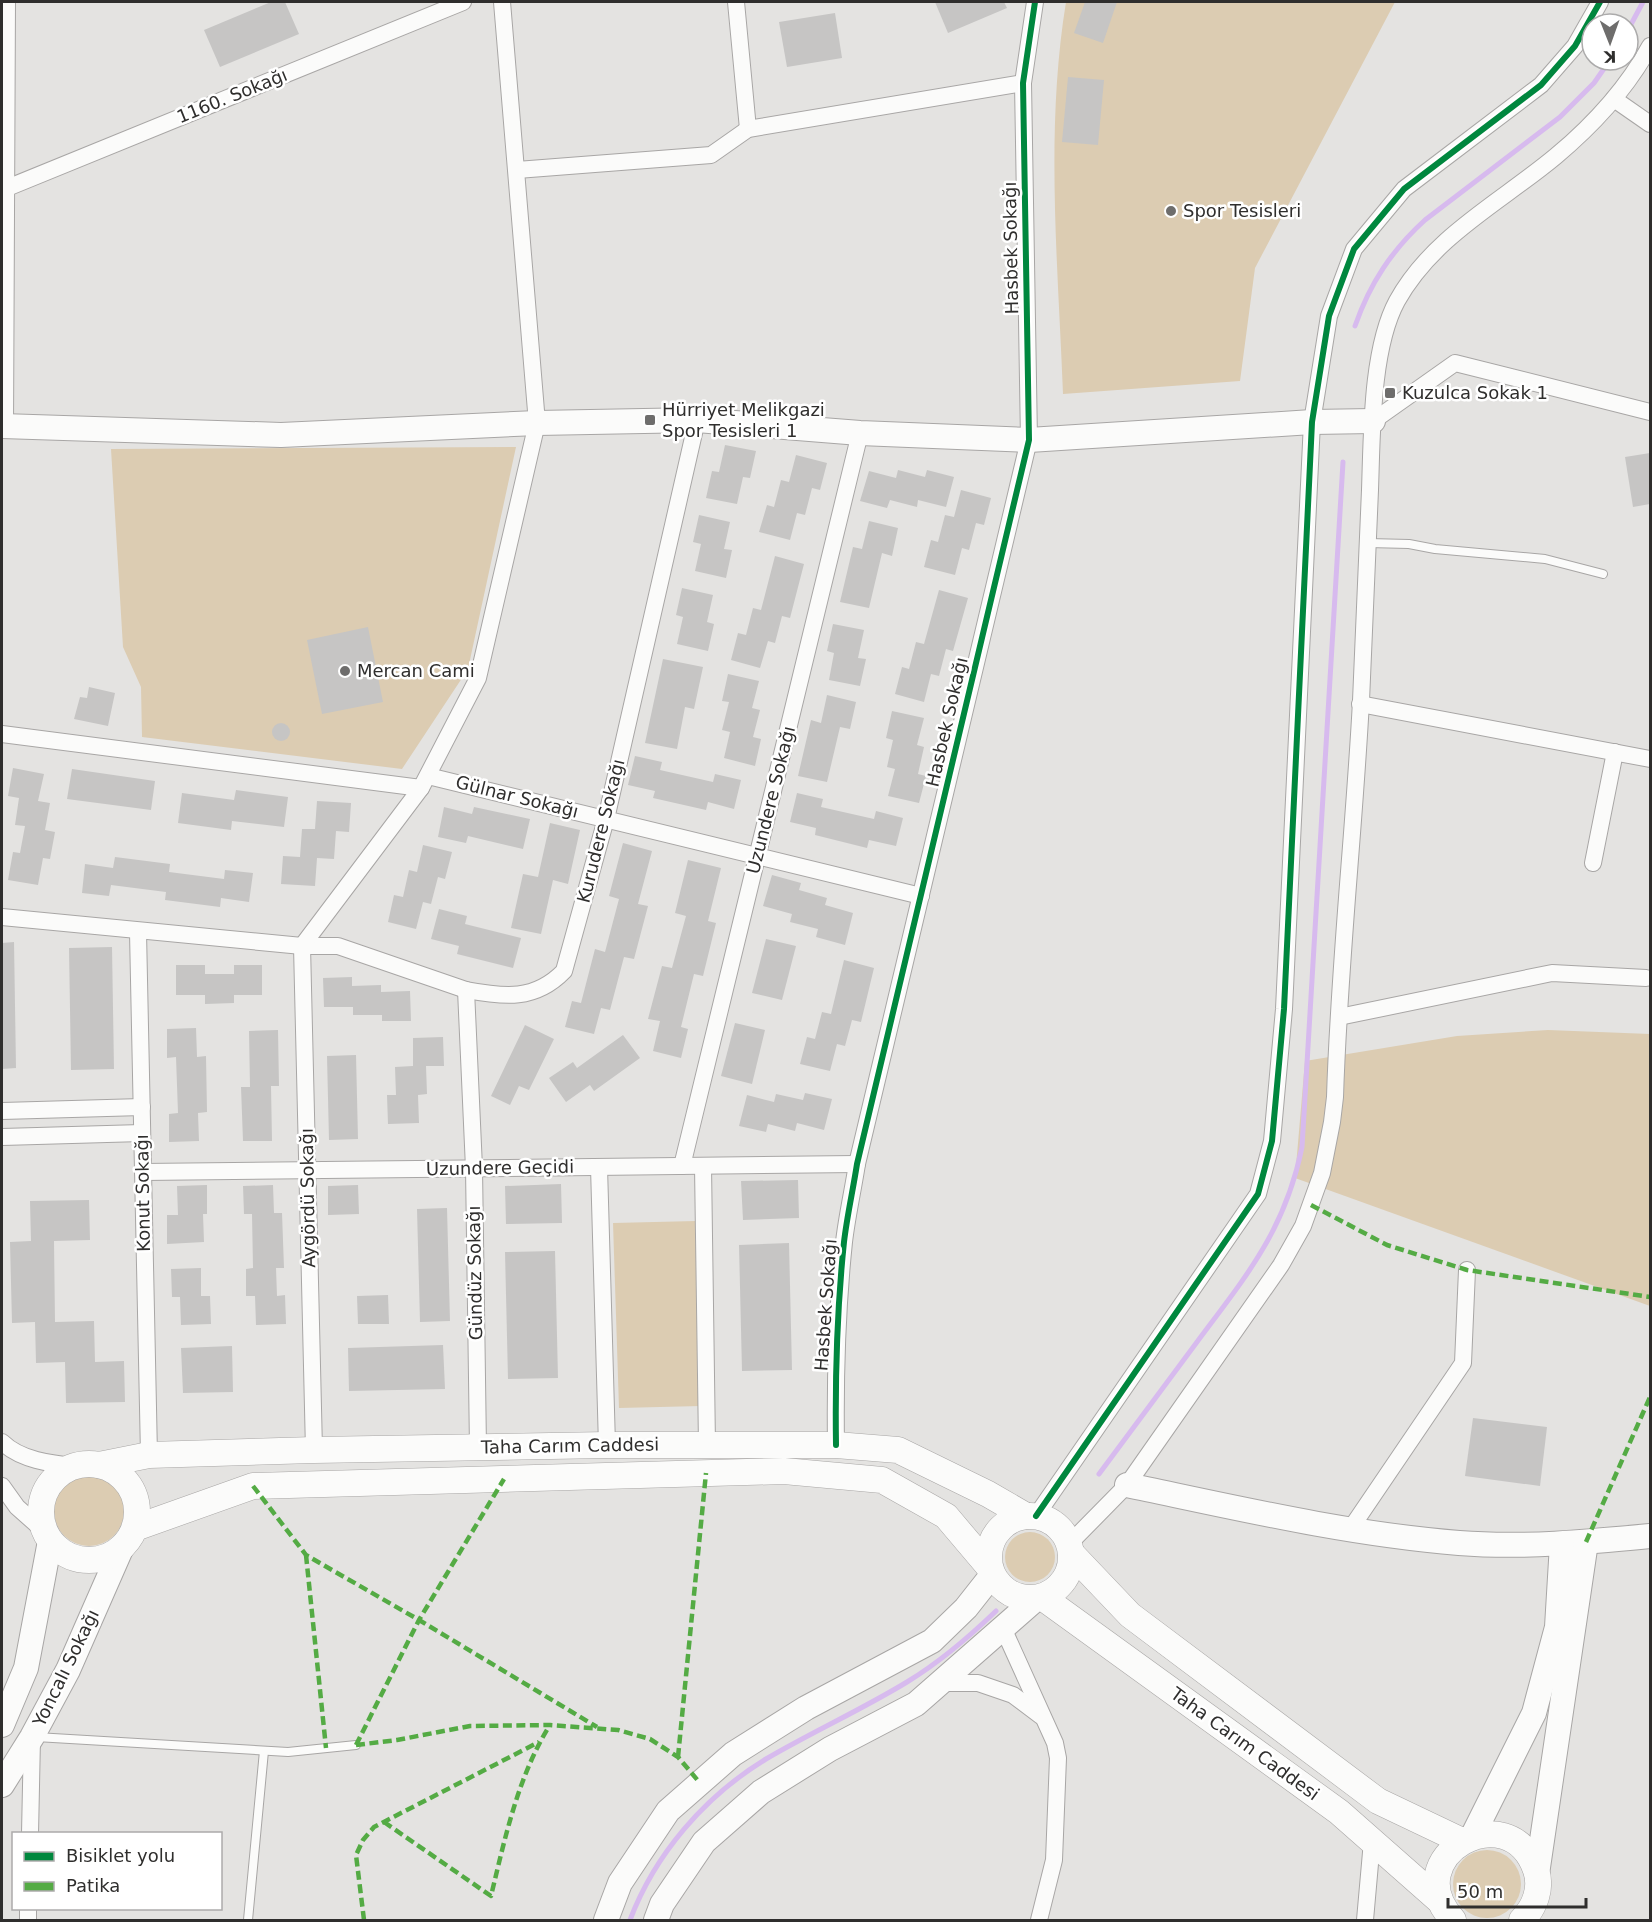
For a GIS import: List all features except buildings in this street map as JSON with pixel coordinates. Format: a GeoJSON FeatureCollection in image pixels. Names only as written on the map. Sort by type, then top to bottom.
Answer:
{"type":"FeatureCollection","features":[{"type":"Feature","properties":{"kind":"main road","name":"Taha Carım Caddesi"},"geometry":{"type":"LineString","coordinates":[[87,1465],[148,1455],[314,1450],[607,1445],[836,1445],[898,1450],[1031,1516]]}},
{"type":"Feature","properties":{"kind":"main road"},"geometry":{"type":"LineString","coordinates":[[87,1465],[110,1469],[128,1483],[136,1504],[128,1537],[102,1558],[79,1559],[58,1549],[47,1536],[41,1508],[43,1497],[56,1477],[65,1470],[87,1465]]}},
{"type":"Feature","properties":{"kind":"main road","name":"Taha Carım Caddesi"},"geometry":{"type":"LineString","coordinates":[[128,1537],[254,1486],[784,1471],[882,1480],[946,1516],[991,1572]]}},
{"type":"Feature","properties":{"kind":"main road"},"geometry":{"type":"LineString","coordinates":[[1031,1516],[1046,1519],[1064,1534],[1070,1548],[1070,1567],[1065,1580],[1055,1590],[1040,1598],[1024,1598],[1011,1594],[1003,1589],[991,1572],[988,1554],[992,1540],[1000,1528],[1012,1520],[1031,1516]]}},
{"type":"Feature","properties":{"kind":"main road","name":"Taha Carım Caddesi"},"geometry":{"type":"LineString","coordinates":[[1070,1548],[1130,1615],[1378,1801],[1467,1839]]}},
{"type":"Feature","properties":{"kind":"main road","name":"Taha Carım Caddesi"},"geometry":{"type":"LineString","coordinates":[[1040,1598],[1339,1812],[1446,1911]]}},
{"type":"Feature","properties":{"kind":"main road"},"geometry":{"type":"LineString","coordinates":[[1446,1911],[1437,1887],[1438,1872],[1444,1858],[1454,1846],[1467,1839],[1492,1834],[1505,1837],[1526,1851],[1537,1880],[1542,1920]]}},
{"type":"Feature","properties":{"kind":"main road"},"geometry":{"type":"LineString","coordinates":[[1522,1920],[1529,1913],[1535,1900],[1537,1880]]}},
{"type":"Feature","properties":{"kind":"street"},"geometry":{"type":"LineString","coordinates":[[7,2],[3,190],[3,426],[280,435],[537,423],[698,420],[860,433],[1029,440],[1312,422],[1373,421],[1455,363],[1650,412]]}},
{"type":"Feature","properties":{"kind":"street","name":"1160. Sokağı"},"geometry":{"type":"LineString","coordinates":[[3,190],[463,2]]}},
{"type":"Feature","properties":{"kind":"street"},"geometry":{"type":"LineString","coordinates":[[302,946],[424,782],[477,678],[537,423],[502,2]]}},
{"type":"Feature","properties":{"kind":"street"},"geometry":{"type":"LineString","coordinates":[[736,2],[748,129]]}},
{"type":"Feature","properties":{"kind":"street","name":"Hasbek Sokağı"},"geometry":{"type":"LineString","coordinates":[[836,1445],[835,1389],[840,1286],[844,1239],[857,1164],[1029,440],[1023,83],[1035,2]]}},
{"type":"Feature","properties":{"kind":"street"},"geometry":{"type":"LineString","coordinates":[[1031,1516],[1258,1194],[1272,1141],[1284,1009],[1312,422],[1329,316],[1354,249],[1404,189],[1541,85],[1575,46],[1600,2]]}},
{"type":"Feature","properties":{"kind":"street"},"geometry":{"type":"LineString","coordinates":[[1070,1548],[1127,1485],[1269,1283],[1293,1246],[1322,1173],[1335,1097],[1360,704],[1373,421],[1381,347],[1385,331],[1397,302],[1410,282],[1439,247],[1556,156],[1583,132],[1614,99],[1650,46]]}},
{"type":"Feature","properties":{"kind":"street"},"geometry":{"type":"LineString","coordinates":[[517,170],[711,155],[748,129],[1023,83]]}},
{"type":"Feature","properties":{"kind":"street"},"geometry":{"type":"LineString","coordinates":[[1614,99],[1650,124]]}},
{"type":"Feature","properties":{"kind":"street","name":"Kurudere Sokağı"},"geometry":{"type":"LineString","coordinates":[[2,917],[138,932],[302,946],[338,946],[466,990],[506,995],[530,993],[550,984],[564,971],[606,819],[698,420]]}},
{"type":"Feature","properties":{"kind":"street","name":"Uzundere Sokağı"},"geometry":{"type":"LineString","coordinates":[[682,1166],[860,433]]}},
{"type":"Feature","properties":{"kind":"street"},"geometry":{"type":"LineString","coordinates":[[1360,704],[1650,759]]}},
{"type":"Feature","properties":{"kind":"street","name":"Gülnar Sokağı"},"geometry":{"type":"LineString","coordinates":[[2,734],[424,782],[606,819],[921,896]]}},
{"type":"Feature","properties":{"kind":"street"},"geometry":{"type":"LineString","coordinates":[[1593,863],[1615,752]]}},
{"type":"Feature","properties":{"kind":"street","name":"Konut Sokağı"},"geometry":{"type":"LineString","coordinates":[[138,932],[148,1455]]}},
{"type":"Feature","properties":{"kind":"street","name":"Aygördü Sokağı"},"geometry":{"type":"LineString","coordinates":[[302,946],[314,1450]]}},
{"type":"Feature","properties":{"kind":"street"},"geometry":{"type":"LineString","coordinates":[[1340,1017],[1552,973],[1646,978]]}},
{"type":"Feature","properties":{"kind":"street","name":"Gündüz Sokağı"},"geometry":{"type":"LineString","coordinates":[[466,990],[474,1168],[478,1448]]}},
{"type":"Feature","properties":{"kind":"street"},"geometry":{"type":"LineString","coordinates":[[2,1111],[142,1107]]}},
{"type":"Feature","properties":{"kind":"street"},"geometry":{"type":"LineString","coordinates":[[2,1137],[142,1133]]}},
{"type":"Feature","properties":{"kind":"street","name":"Uzundere Geçidi"},"geometry":{"type":"LineString","coordinates":[[143,1172],[857,1164]]}},
{"type":"Feature","properties":{"kind":"street"},"geometry":{"type":"LineString","coordinates":[[703,1166],[707,1445]]}},
{"type":"Feature","properties":{"kind":"street"},"geometry":{"type":"LineString","coordinates":[[599,1167],[607,1445]]}},
{"type":"Feature","properties":{"kind":"street"},"geometry":{"type":"LineString","coordinates":[[1349,1531],[1463,1363],[1467,1270]]}},
{"type":"Feature","properties":{"kind":"street"},"geometry":{"type":"LineString","coordinates":[[2,1442],[28,1457],[42,1461],[87,1465]]}},
{"type":"Feature","properties":{"kind":"street"},"geometry":{"type":"LineString","coordinates":[[1127,1485],[1349,1531],[1461,1543],[1562,1544],[1650,1536]]}},
{"type":"Feature","properties":{"kind":"street"},"geometry":{"type":"LineString","coordinates":[[3,1491],[47,1536]]}},
{"type":"Feature","properties":{"kind":"street","name":"Yoncalı Sokağı"},"geometry":{"type":"LineString","coordinates":[[2,1725],[26,1668],[47,1536]]}},
{"type":"Feature","properties":{"kind":"street","name":"Yoncalı Sokağı"},"geometry":{"type":"LineString","coordinates":[[2,1785],[32,1737],[68,1670],[128,1537]]}},
{"type":"Feature","properties":{"kind":"street"},"geometry":{"type":"LineString","coordinates":[[1537,1880],[1586,1542]]}},
{"type":"Feature","properties":{"kind":"street"},"geometry":{"type":"LineString","coordinates":[[1467,1839],[1534,1713],[1557,1627],[1562,1544]]}},
{"type":"Feature","properties":{"kind":"street"},"geometry":{"type":"LineString","coordinates":[[606,1920],[620,1883],[668,1811],[733,1754],[806,1708],[932,1641],[966,1608],[991,1572]]}},
{"type":"Feature","properties":{"kind":"street"},"geometry":{"type":"LineString","coordinates":[[656,1920],[662,1904],[704,1842],[761,1792],[830,1749],[916,1704],[1040,1598]]}},
{"type":"Feature","properties":{"kind":"street"},"geometry":{"type":"LineString","coordinates":[[1003,1628],[1055,1743],[1058,1758],[1054,1860],[1039,1920]]}},
{"type":"Feature","properties":{"kind":"street"},"geometry":{"type":"LineString","coordinates":[[940,1683],[978,1683],[1013,1695],[1043,1717]]}},
{"type":"Feature","properties":{"kind":"street"},"geometry":{"type":"LineString","coordinates":[[30,1832],[32,1737]]}},
{"type":"Feature","properties":{"kind":"street"},"geometry":{"type":"LineString","coordinates":[[1365,1920],[1372,1841]]}},
{"type":"Feature","properties":{"kind":"lane"},"geometry":{"type":"LineString","coordinates":[[1368,543],[1409,544],[1435,549],[1545,559],[1603,574]]}},
{"type":"Feature","properties":{"kind":"lane"},"geometry":{"type":"LineString","coordinates":[[32,1737],[288,1752],[356,1745]]}},
{"type":"Feature","properties":{"kind":"lane"},"geometry":{"type":"LineString","coordinates":[[248,1920],[264,1751]]}},
{"type":"Feature","properties":{"kind":"shaded area","name":"Spor Tesisleri"},"geometry":{"type":"Polygon","coordinates":[[[1066,2],[1395,2],[1255,268],[1240,381],[1063,394],[1056,246],[1055,148],[1056,99],[1066,2]]]}},
{"type":"Feature","properties":{"kind":"shaded area"},"geometry":{"type":"Polygon","coordinates":[[[516,447],[468,669],[402,769],[142,737],[141,687],[123,647],[111,449],[516,447]]]}},
{"type":"Feature","properties":{"kind":"shaded area"},"geometry":{"type":"Polygon","coordinates":[[[1548,1030],[1650,1034],[1650,1306],[1295,1178],[1305,1061],[1457,1036],[1548,1030]]]}},
{"type":"Feature","properties":{"kind":"shaded area"},"geometry":{"type":"Polygon","coordinates":[[[696,1221],[701,1406],[619,1408],[613,1223],[696,1221]]]}},
{"type":"Feature","properties":{"kind":"shaded area"},"geometry":{"type":"Polygon","coordinates":[[[96,1476],[109,1482],[118,1491],[122,1497],[124,1511],[122,1525],[114,1536],[103,1544],[82,1546],[64,1536],[56,1525],[54,1504],[64,1486],[75,1478],[96,1476]]]}},
{"type":"Feature","properties":{"kind":"shaded area"},"geometry":{"type":"Polygon","coordinates":[[[1030,1532],[1039,1534],[1050,1543],[1055,1557],[1053,1566],[1044,1577],[1030,1582],[1021,1580],[1010,1571],[1005,1557],[1007,1548],[1016,1537],[1030,1532]]]}},
{"type":"Feature","properties":{"kind":"shaded area"},"geometry":{"type":"Polygon","coordinates":[[[1487,1850],[1500,1853],[1511,1860],[1518,1871],[1521,1884],[1518,1897],[1511,1908],[1500,1915],[1487,1918],[1474,1915],[1463,1908],[1456,1897],[1453,1884],[1456,1871],[1463,1860],[1474,1853],[1487,1850]]]}},
{"type":"Feature","properties":{"kind":"waterway"},"geometry":{"type":"LineString","coordinates":[[1638,12],[1643,2]]}},
{"type":"Feature","properties":{"kind":"waterway"},"geometry":{"type":"LineString","coordinates":[[1355,326],[1375,281],[1392,255],[1413,231],[1560,117],[1594,83],[1602,72]]}},
{"type":"Feature","properties":{"kind":"waterway"},"geometry":{"type":"LineString","coordinates":[[1099,1474],[1232,1296],[1262,1251],[1285,1204],[1295,1177],[1302,1147],[1343,462]]}},
{"type":"Feature","properties":{"kind":"waterway"},"geometry":{"type":"LineString","coordinates":[[630,1920],[653,1872],[668,1850],[684,1829],[723,1790],[766,1759],[919,1674],[953,1649],[996,1611]]}},
{"type":"Feature","properties":{"kind":"marked path"},"geometry":{"type":"LineString","coordinates":[[1311,1205],[1387,1245],[1467,1270],[1650,1297]]}},
{"type":"Feature","properties":{"kind":"marked path"},"geometry":{"type":"LineString","coordinates":[[1586,1542],[1650,1397]]}},
{"type":"Feature","properties":{"kind":"marked path"},"geometry":{"type":"LineString","coordinates":[[678,1757],[706,1473]]}},
{"type":"Feature","properties":{"kind":"marked path"},"geometry":{"type":"LineString","coordinates":[[356,1745],[419,1620],[504,1479]]}},
{"type":"Feature","properties":{"kind":"marked path"},"geometry":{"type":"LineString","coordinates":[[253,1486],[306,1555],[597,1727]]}},
{"type":"Feature","properties":{"kind":"marked path"},"geometry":{"type":"LineString","coordinates":[[306,1555],[326,1748]]}},
{"type":"Feature","properties":{"kind":"marked path"},"geometry":{"type":"LineString","coordinates":[[356,1745],[397,1740],[470,1726],[550,1725],[618,1730],[650,1739],[678,1757],[700,1783]]}},
{"type":"Feature","properties":{"kind":"marked path"},"geometry":{"type":"LineString","coordinates":[[384,1822],[491,1896],[507,1830],[521,1786],[550,1725]]}},
{"type":"Feature","properties":{"kind":"marked path"},"geometry":{"type":"LineString","coordinates":[[364,1920],[356,1855],[363,1840],[374,1827],[539,1742]]}},
{"type":"Feature","properties":{"kind":"cycle path"},"geometry":{"type":"LineString","coordinates":[[836,1445],[836,1369],[840,1292],[845,1232],[857,1164],[1029,440],[1023,83],[1035,2]]}},
{"type":"Feature","properties":{"kind":"cycle path"},"geometry":{"type":"LineString","coordinates":[[1036,1516],[1258,1194],[1272,1141],[1284,1009],[1312,422],[1329,316],[1354,249],[1404,189],[1541,85],[1575,46],[1600,2]]}},
{"type":"Feature","properties":{"kind":"place","name":"Spor Tesisleri"},"geometry":{"type":"Point","coordinates":[1171,211]}},
{"type":"Feature","properties":{"kind":"place","name":"Kuzulca Sokak 1"},"geometry":{"type":"Point","coordinates":[1390,393]}},
{"type":"Feature","properties":{"kind":"place","name":"Hürriyet Melikgazi Spor Tesisleri 1"},"geometry":{"type":"Point","coordinates":[650,420]}},
{"type":"Feature","properties":{"kind":"place","name":"Mercan Cami"},"geometry":{"type":"Point","coordinates":[345,671]}}]}
